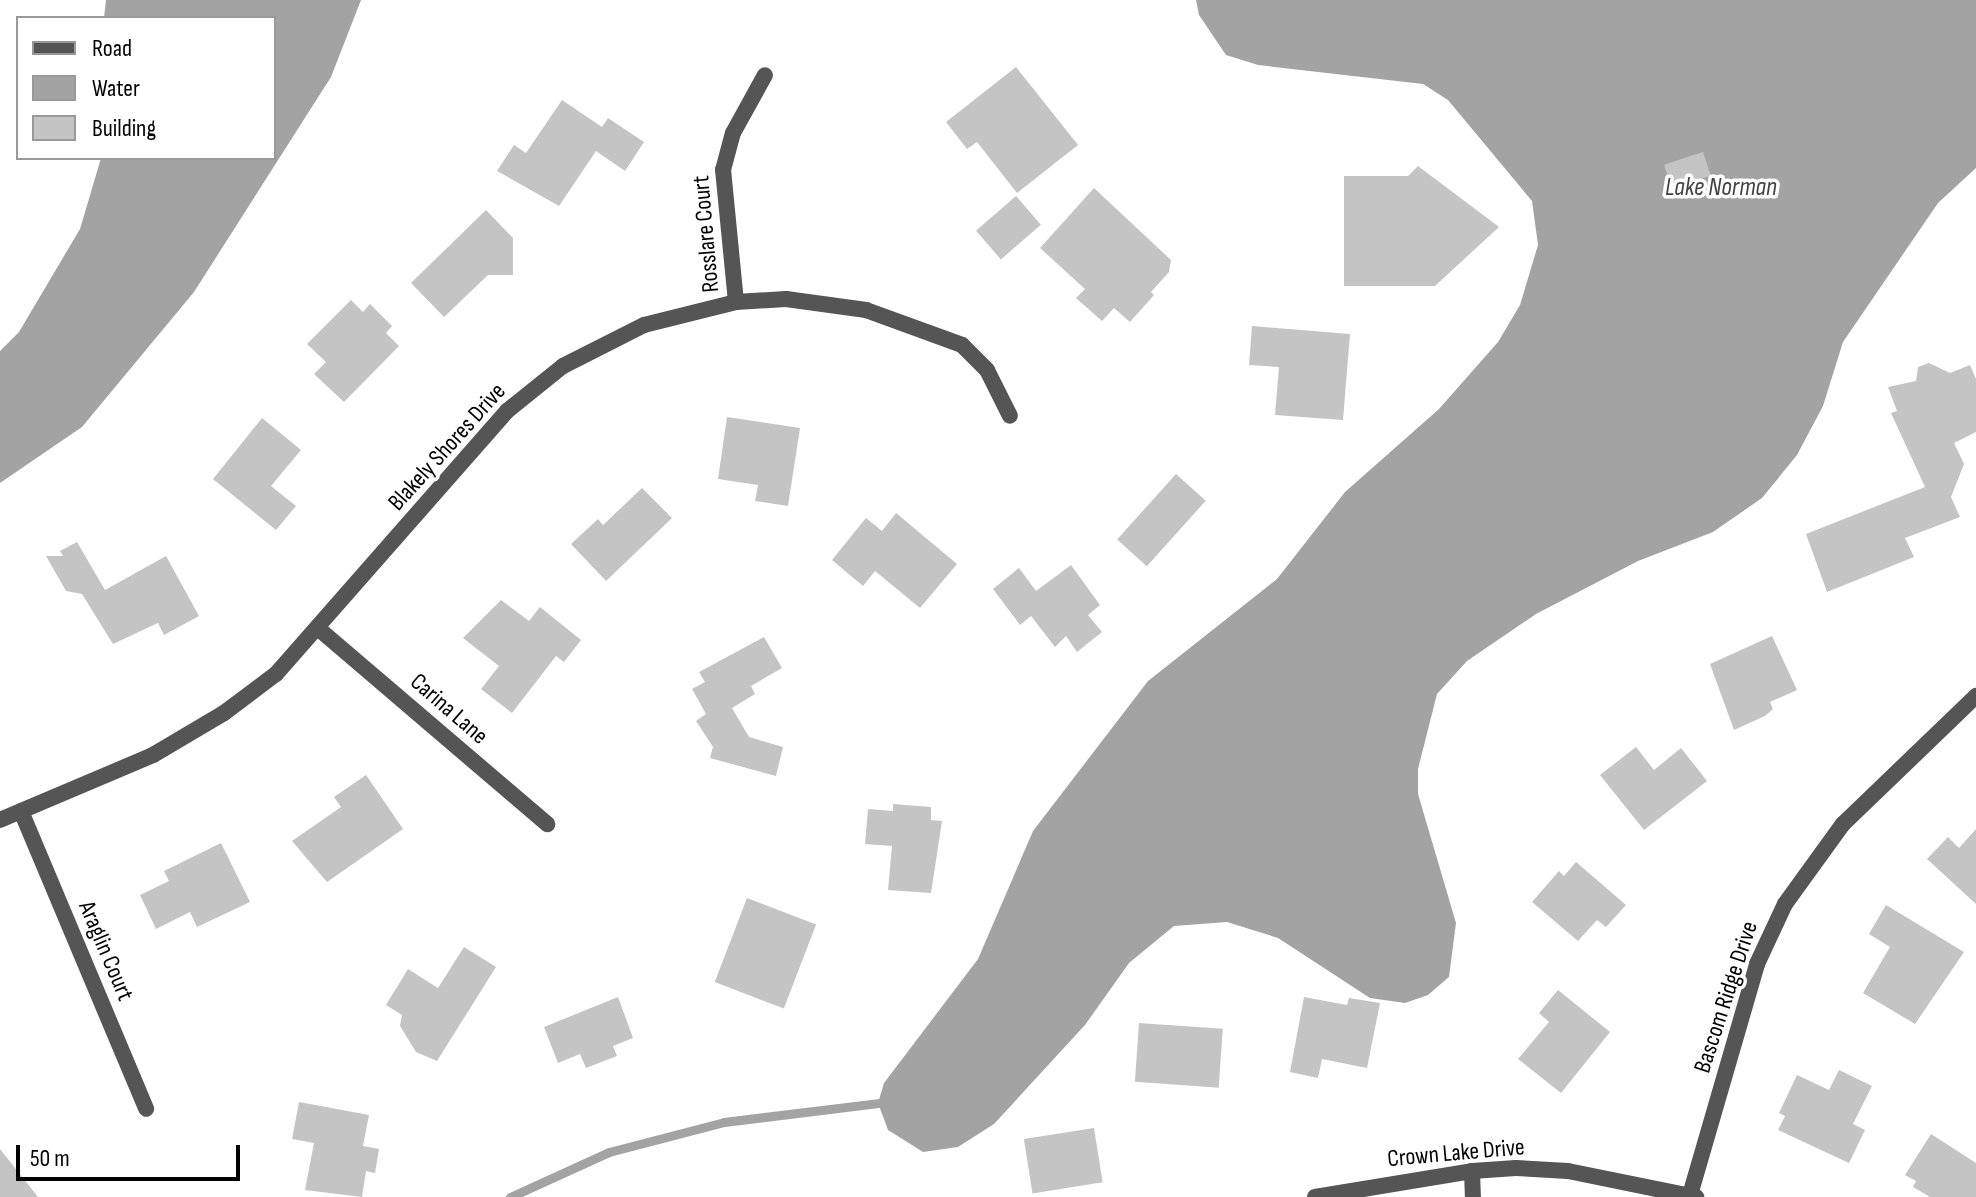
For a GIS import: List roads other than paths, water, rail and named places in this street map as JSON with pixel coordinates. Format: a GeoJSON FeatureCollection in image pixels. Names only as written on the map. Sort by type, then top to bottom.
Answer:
{"type":"FeatureCollection","features":[{"type":"Feature","properties":{"kind":"street","name":"Rosslare Court"},"geometry":{"type":"LineString","coordinates":[[736,302],[723,170],[733,133],[765,75]]}},
{"type":"Feature","properties":{"kind":"street","name":"Blakely Shores Drive"},"geometry":{"type":"LineString","coordinates":[[0,820],[153,755],[224,713],[276,674],[320,630],[507,411],[538,383],[644,325],[736,302],[825,302],[936,331],[975,356],[1010,416]]}},
{"type":"Feature","properties":{"kind":"street","name":"Carina Lane"},"geometry":{"type":"LineString","coordinates":[[320,630],[547,824]]}},
{"type":"Feature","properties":{"kind":"street","name":"Bascom Ridge Drive"},"geometry":{"type":"LineString","coordinates":[[1693,1196],[1757,964],[1785,904],[1843,824],[1974,702]]}},
{"type":"Feature","properties":{"kind":"street","name":"Araglin Court"},"geometry":{"type":"LineString","coordinates":[[21,811],[146,1109]]}},
{"type":"Feature","properties":{"kind":"street","name":"Crown Lake Drive"},"geometry":{"type":"LineString","coordinates":[[1315,1197],[1472,1171],[1568,1171],[1693,1196]]}},
{"type":"Feature","properties":{"kind":"street"},"geometry":{"type":"LineString","coordinates":[[1472,1171],[1473,1197]]}},
{"type":"Feature","properties":{"kind":"water"},"geometry":{"type":"Polygon","coordinates":[[[106,0],[361,0],[331,77],[194,292],[82,427],[0,483],[0,351],[19,332],[80,229],[100,160],[276,160],[276,16],[104,16],[106,0]]]}},
{"type":"Feature","properties":{"kind":"water","name":"Lake Norman"},"geometry":{"type":"Polygon","coordinates":[[[1196,0],[1976,0],[1976,168],[1938,203],[1843,342],[1823,406],[1797,455],[1762,498],[1713,532],[1638,561],[1536,614],[1467,661],[1437,694],[1418,769],[1418,794],[1456,923],[1449,977],[1428,995],[1405,1003],[1370,998],[1278,938],[1227,922],[1174,926],[1129,963],[1085,1025],[994,1124],[958,1147],[923,1152],[888,1130],[878,1103],[884,1083],[978,959],[1033,831],[1148,681],[1277,579],[1345,492],[1439,409],[1498,342],[1520,305],[1538,245],[1532,201],[1448,100],[1423,84],[1258,65],[1226,55],[1199,15],[1196,0]]]}},
{"type":"Feature","properties":{"kind":"waterway"},"geometry":{"type":"LineString","coordinates":[[510,1197],[609,1152],[724,1122],[878,1103]]}}]}
